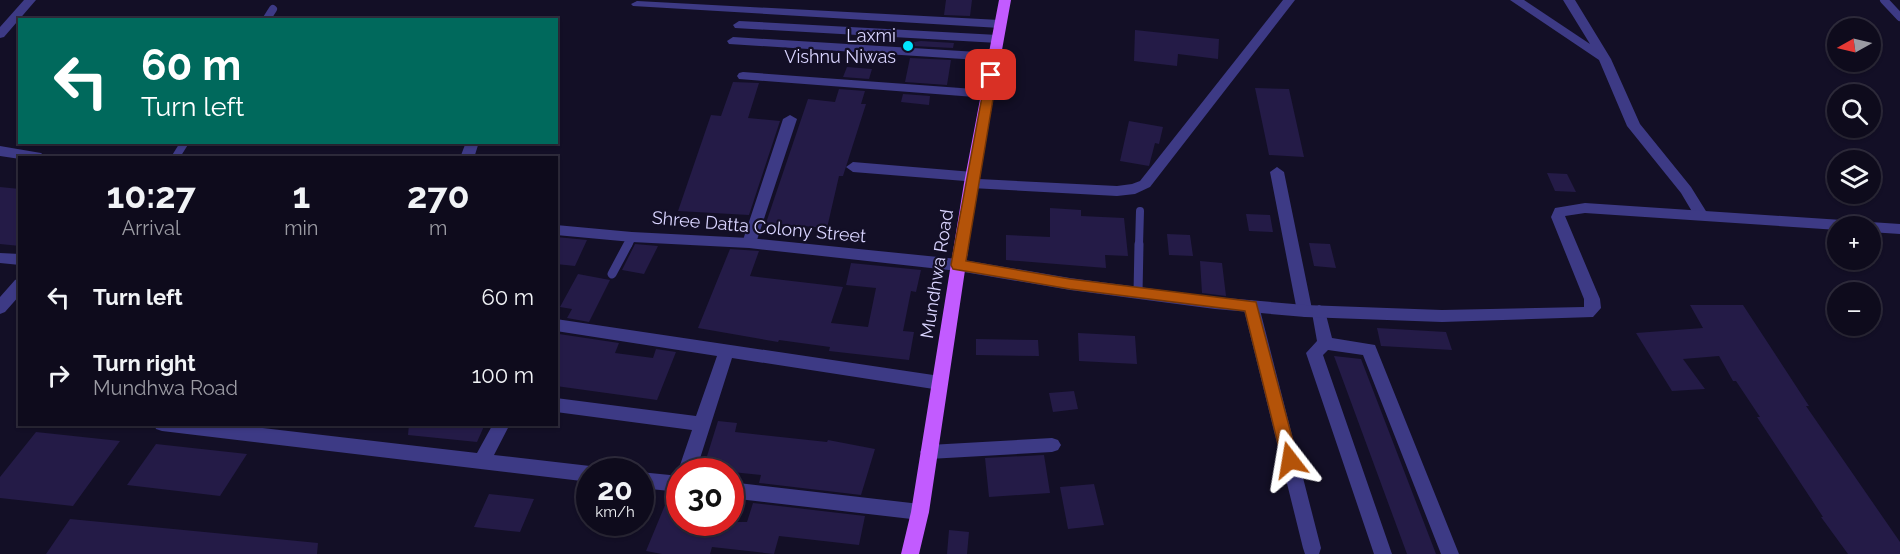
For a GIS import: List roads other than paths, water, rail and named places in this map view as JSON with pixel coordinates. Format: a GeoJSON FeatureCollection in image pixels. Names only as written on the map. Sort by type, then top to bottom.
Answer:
{"type":"FeatureCollection","features":[{"type":"Feature","properties":{"kind":"main road","name":"Mundhwa Road"},"geometry":{"type":"LineString","coordinates":[[910,554],[920,512],[972,180],[1005,0]]}},
{"type":"Feature","properties":{"kind":"street"},"geometry":{"type":"LineString","coordinates":[[0,34],[30,0]]}},
{"type":"Feature","properties":{"kind":"street"},"geometry":{"type":"LineString","coordinates":[[853,167],[972,180],[1117,191],[1134,189],[1145,184],[1289,0]]}},
{"type":"Feature","properties":{"kind":"street"},"geometry":{"type":"LineString","coordinates":[[1516,0],[1605,59]]}},
{"type":"Feature","properties":{"kind":"street"},"geometry":{"type":"LineString","coordinates":[[1569,0],[1605,59],[1634,126],[1686,190],[1702,216],[1827,224]]}},
{"type":"Feature","properties":{"kind":"street"},"geometry":{"type":"LineString","coordinates":[[637,4],[999,32]]}},
{"type":"Feature","properties":{"kind":"street"},"geometry":{"type":"LineString","coordinates":[[739,25],[999,32]]}},
{"type":"Feature","properties":{"kind":"street"},"geometry":{"type":"LineString","coordinates":[[733,41],[994,57]]}},
{"type":"Feature","properties":{"kind":"street"},"geometry":{"type":"LineString","coordinates":[[743,76],[988,94]]}},
{"type":"Feature","properties":{"kind":"street"},"geometry":{"type":"LineString","coordinates":[[748,243],[790,119]]}},
{"type":"Feature","properties":{"kind":"street"},"geometry":{"type":"LineString","coordinates":[[0,152],[27,156]]}},
{"type":"Feature","properties":{"kind":"street"},"geometry":{"type":"LineString","coordinates":[[1277,172],[1312,311],[1325,343]]}},
{"type":"Feature","properties":{"kind":"street","name":"Shree Datta Colony Street"},"geometry":{"type":"LineString","coordinates":[[558,230],[632,237],[748,243],[958,265],[1138,293],[1251,306],[1312,311],[1442,316],[1588,313],[1593,308],[1592,299],[1558,217],[1560,212],[1585,208],[1702,216]]}},
{"type":"Feature","properties":{"kind":"street"},"geometry":{"type":"LineString","coordinates":[[1881,228],[1900,230]]}},
{"type":"Feature","properties":{"kind":"street"},"geometry":{"type":"LineString","coordinates":[[0,258],[18,260]]}},
{"type":"Feature","properties":{"kind":"street"},"geometry":{"type":"LineString","coordinates":[[0,308],[18,286]]}},
{"type":"Feature","properties":{"kind":"street"},"geometry":{"type":"LineString","coordinates":[[1251,306],[1312,548]]}},
{"type":"Feature","properties":{"kind":"street"},"geometry":{"type":"LineString","coordinates":[[558,325],[940,383]]}},
{"type":"Feature","properties":{"kind":"street"},"geometry":{"type":"LineString","coordinates":[[1325,343],[1314,353],[1383,554]]}},
{"type":"Feature","properties":{"kind":"street"},"geometry":{"type":"LineString","coordinates":[[1325,343],[1369,350],[1450,554]]}},
{"type":"Feature","properties":{"kind":"street"},"geometry":{"type":"LineString","coordinates":[[691,458],[726,351]]}},
{"type":"Feature","properties":{"kind":"street"},"geometry":{"type":"LineString","coordinates":[[558,405],[702,424]]}},
{"type":"Feature","properties":{"kind":"street"},"geometry":{"type":"LineString","coordinates":[[193,426],[271,431],[482,462],[576,472]]}},
{"type":"Feature","properties":{"kind":"street"},"geometry":{"type":"LineString","coordinates":[[482,462],[501,426]]}},
{"type":"Feature","properties":{"kind":"street"},"geometry":{"type":"LineString","coordinates":[[929,452],[1052,445]]}},
{"type":"Feature","properties":{"kind":"street"},"geometry":{"type":"LineString","coordinates":[[744,492],[920,512]]}},
{"type":"Feature","properties":{"kind":"lane"},"geometry":{"type":"LineString","coordinates":[[1884,0],[1900,17]]}},
{"type":"Feature","properties":{"kind":"lane"},"geometry":{"type":"LineString","coordinates":[[267,18],[273,9]]}},
{"type":"Feature","properties":{"kind":"lane"},"geometry":{"type":"LineString","coordinates":[[1138,293],[1140,211]]}},
{"type":"Feature","properties":{"kind":"lane"},"geometry":{"type":"LineString","coordinates":[[612,274],[632,237]]}},
{"type":"Feature","properties":{"kind":"place","name":"Laxmi Vishnu Niwas"},"geometry":{"type":"Point","coordinates":[908,46]}}]}
